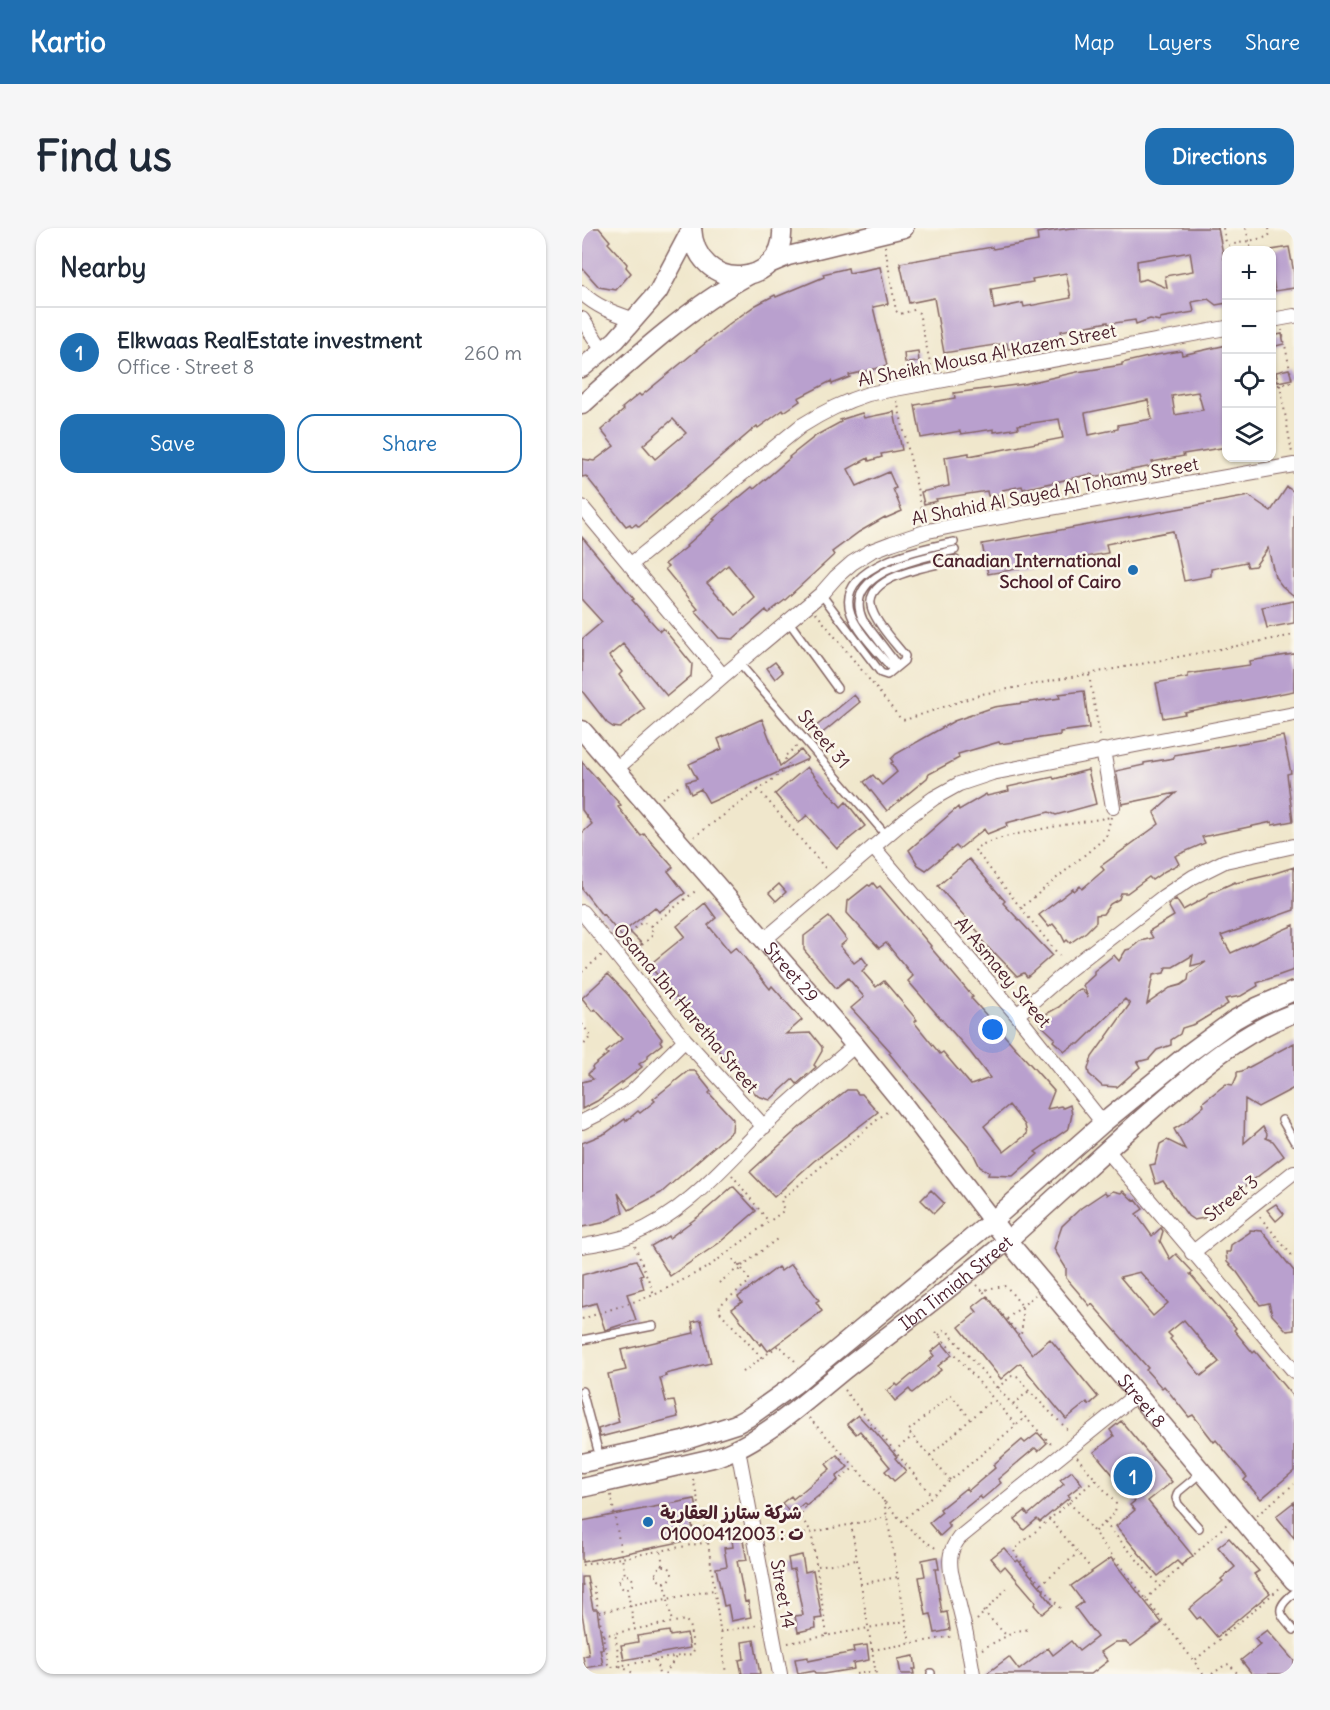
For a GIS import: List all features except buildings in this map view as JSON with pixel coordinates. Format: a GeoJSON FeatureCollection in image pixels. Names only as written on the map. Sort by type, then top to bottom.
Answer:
{"type":"FeatureCollection","features":[{"type":"Feature","properties":{"kind":"street"},"geometry":{"type":"LineString","coordinates":[[692,228],[697,252],[709,266],[725,275],[737,277],[749,275]]}},
{"type":"Feature","properties":{"kind":"street"},"geometry":{"type":"LineString","coordinates":[[582,368],[635,320],[658,292],[692,228]]}},
{"type":"Feature","properties":{"kind":"street"},"geometry":{"type":"LineString","coordinates":[[769,264],[777,255],[782,228]]}},
{"type":"Feature","properties":{"kind":"street"},"geometry":{"type":"LineString","coordinates":[[582,405],[632,360],[719,291],[788,256],[904,228]]}},
{"type":"Feature","properties":{"kind":"street"},"geometry":{"type":"LineString","coordinates":[[582,293],[607,311],[635,320]]}},
{"type":"Feature","properties":{"kind":"street"},"geometry":{"type":"LineString","coordinates":[[582,319],[609,345],[632,360]]}},
{"type":"Feature","properties":{"kind":"street","name":"Al Sheikh Mousa Al Kazem Street"},"geometry":{"type":"LineString","coordinates":[[630,565],[801,426],[826,410],[847,401],[934,382],[1222,329]]}},
{"type":"Feature","properties":{"kind":"street","name":"Al Shahid Al Sayed Al Tohamy Street"},"geometry":{"type":"LineString","coordinates":[[616,769],[789,622],[852,563],[871,551],[928,531],[1294,465]]}},
{"type":"Feature","properties":{"kind":"street"},"geometry":{"type":"LineString","coordinates":[[582,507],[723,676]]}},
{"type":"Feature","properties":{"kind":"street"},"geometry":{"type":"LineString","coordinates":[[764,940],[926,803],[960,784],[992,773],[1294,714]]}},
{"type":"Feature","properties":{"kind":"street","name":"Street 29"},"geometry":{"type":"LineString","coordinates":[[582,730],[855,1045],[992,1221]]}},
{"type":"Feature","properties":{"kind":"street"},"geometry":{"type":"LineString","coordinates":[[1103,750],[1113,807]]}},
{"type":"Feature","properties":{"kind":"street"},"geometry":{"type":"LineString","coordinates":[[1017,1015],[1070,969],[1155,903],[1193,877],[1226,861],[1294,846]]}},
{"type":"Feature","properties":{"kind":"street","name":"Al Asmaey Street"},"geometry":{"type":"LineString","coordinates":[[873,847],[1017,1015],[1103,1123]]}},
{"type":"Feature","properties":{"kind":"street","name":"Osama Ibn Haretha Street"},"geometry":{"type":"LineString","coordinates":[[582,912],[685,1040],[764,1127]]}},
{"type":"Feature","properties":{"kind":"street","name":"Ibn Timiah Street"},"geometry":{"type":"LineString","coordinates":[[582,1463],[706,1435],[749,1417],[808,1374],[992,1221],[1103,1123],[1189,1053],[1225,1026],[1257,1007],[1294,991]]}},
{"type":"Feature","properties":{"kind":"street","name":"Ibn Timiah Street"},"geometry":{"type":"LineString","coordinates":[[582,1488],[713,1458],[741,1447],[798,1407],[966,1274],[1193,1074],[1234,1042],[1258,1028],[1294,1013]]}},
{"type":"Feature","properties":{"kind":"street"},"geometry":{"type":"LineString","coordinates":[[582,1122],[631,1093],[685,1040]]}},
{"type":"Feature","properties":{"kind":"street"},"geometry":{"type":"LineString","coordinates":[[582,1246],[630,1235],[677,1209],[855,1045]]}},
{"type":"Feature","properties":{"kind":"street"},"geometry":{"type":"LineString","coordinates":[[1106,1149],[1294,1371]]}},
{"type":"Feature","properties":{"kind":"street","name":"Street 3"},"geometry":{"type":"LineString","coordinates":[[1192,1253],[1294,1172]]}},
{"type":"Feature","properties":{"kind":"street","name":"Street 8"},"geometry":{"type":"LineString","coordinates":[[992,1221],[1242,1519],[1293,1584]]}},
{"type":"Feature","properties":{"kind":"street"},"geometry":{"type":"LineString","coordinates":[[973,1674],[971,1656],[951,1572],[951,1550],[959,1538],[1137,1394]]}},
{"type":"Feature","properties":{"kind":"street"},"geometry":{"type":"LineString","coordinates":[[736,1424],[741,1447]]}},
{"type":"Feature","properties":{"kind":"street"},"geometry":{"type":"LineString","coordinates":[[706,1435],[713,1458]]}},
{"type":"Feature","properties":{"kind":"street","name":"Street 14"},"geometry":{"type":"LineString","coordinates":[[741,1447],[780,1674]]}},
{"type":"Feature","properties":{"kind":"lane"},"geometry":{"type":"LineString","coordinates":[[896,668],[863,620],[859,611],[860,593],[865,585],[891,569],[954,546]]}},
{"type":"Feature","properties":{"kind":"lane"},"geometry":{"type":"LineString","coordinates":[[821,594],[881,674],[887,675],[904,662],[905,656],[874,615],[871,606],[876,588],[895,576],[956,560]]}},
{"type":"Feature","properties":{"kind":"lane"},"geometry":{"type":"LineString","coordinates":[[789,622],[837,688]]}},
{"type":"Feature","properties":{"kind":"lane","name":"Street 31"},"geometry":{"type":"LineString","coordinates":[[739,663],[886,835]]}},
{"type":"Feature","properties":{"kind":"lane"},"geometry":{"type":"LineString","coordinates":[[1282,1120],[1294,1141]]}},
{"type":"Feature","properties":{"kind":"lane"},"geometry":{"type":"LineString","coordinates":[[582,1340],[653,1326]]}},
{"type":"Feature","properties":{"kind":"lane"},"geometry":{"type":"LineString","coordinates":[[582,1391],[601,1459]]}},
{"type":"Feature","properties":{"kind":"lane"},"geometry":{"type":"LineString","coordinates":[[1199,1528],[1178,1504],[1176,1498],[1178,1492],[1203,1472]]}},
{"type":"Feature","properties":{"kind":"lane"},"geometry":{"type":"LineString","coordinates":[[1293,1584],[1280,1609],[1281,1615],[1294,1630]]}},
{"type":"Feature","properties":{"kind":"path"},"geometry":{"type":"LineString","coordinates":[[1223,228],[1227,244],[1269,236],[1269,228]]}},
{"type":"Feature","properties":{"kind":"path"},"geometry":{"type":"LineString","coordinates":[[1246,228],[1250,246]]}},
{"type":"Feature","properties":{"kind":"path"},"geometry":{"type":"LineString","coordinates":[[882,232],[896,311],[900,314],[914,310],[919,313],[934,382]]}},
{"type":"Feature","properties":{"kind":"path"},"geometry":{"type":"LineString","coordinates":[[1276,386],[1290,383],[1292,380],[1282,318]]}},
{"type":"Feature","properties":{"kind":"path"},"geometry":{"type":"LineString","coordinates":[[1280,385],[1294,465]]}},
{"type":"Feature","properties":{"kind":"path"},"geometry":{"type":"LineString","coordinates":[[895,390],[916,488],[928,531]]}},
{"type":"Feature","properties":{"kind":"path"},"geometry":{"type":"LineString","coordinates":[[809,603],[900,717],[905,720],[982,694],[1294,635]]}},
{"type":"Feature","properties":{"kind":"path"},"geometry":{"type":"LineString","coordinates":[[1089,675],[1103,750]]}},
{"type":"Feature","properties":{"kind":"path"},"geometry":{"type":"LineString","coordinates":[[682,845],[788,768],[789,765],[784,756],[805,740]]}},
{"type":"Feature","properties":{"kind":"path"},"geometry":{"type":"LineString","coordinates":[[649,806],[681,785]]}},
{"type":"Feature","properties":{"kind":"path"},"geometry":{"type":"LineString","coordinates":[[758,789],[835,879]]}},
{"type":"Feature","properties":{"kind":"path"},"geometry":{"type":"LineString","coordinates":[[1021,908],[1106,837],[1111,817],[1025,833],[976,847],[976,854],[1070,969]]}},
{"type":"Feature","properties":{"kind":"path"},"geometry":{"type":"LineString","coordinates":[[651,926],[711,879]]}},
{"type":"Feature","properties":{"kind":"path"},"geometry":{"type":"LineString","coordinates":[[582,972],[642,922],[651,926]]}},
{"type":"Feature","properties":{"kind":"path"},"geometry":{"type":"LineString","coordinates":[[624,962],[653,935],[651,926]]}},
{"type":"Feature","properties":{"kind":"path"},"geometry":{"type":"LineString","coordinates":[[582,1024],[591,1036],[582,1047]]}},
{"type":"Feature","properties":{"kind":"path"},"geometry":{"type":"LineString","coordinates":[[582,1319],[654,1295],[708,1267],[782,1212],[782,1199],[900,1100]]}},
{"type":"Feature","properties":{"kind":"path"},"geometry":{"type":"LineString","coordinates":[[725,1167],[769,1222]]}},
{"type":"Feature","properties":{"kind":"path"},"geometry":{"type":"LineString","coordinates":[[1250,1205],[1294,1258]]}},
{"type":"Feature","properties":{"kind":"path"},"geometry":{"type":"LineString","coordinates":[[630,1235],[654,1295]]}},
{"type":"Feature","properties":{"kind":"path"},"geometry":{"type":"LineString","coordinates":[[719,1283],[777,1239]]}},
{"type":"Feature","properties":{"kind":"path"},"geometry":{"type":"LineString","coordinates":[[733,1259],[749,1278],[749,1282],[720,1305],[719,1311],[762,1358]]}},
{"type":"Feature","properties":{"kind":"path"},"geometry":{"type":"LineString","coordinates":[[966,1274],[1020,1336],[1023,1306],[1006,1286],[983,1291]]}},
{"type":"Feature","properties":{"kind":"path"},"geometry":{"type":"LineString","coordinates":[[1007,1319],[1047,1286]]}},
{"type":"Feature","properties":{"kind":"path"},"geometry":{"type":"LineString","coordinates":[[1015,1424],[937,1334],[944,1330],[948,1332],[1026,1417],[1070,1448]]}},
{"type":"Feature","properties":{"kind":"path"},"geometry":{"type":"LineString","coordinates":[[743,1372],[780,1345],[808,1374]]}},
{"type":"Feature","properties":{"kind":"path"},"geometry":{"type":"LineString","coordinates":[[997,1388],[1014,1375],[1029,1390],[1070,1448],[1116,1504],[1115,1513],[1094,1532]]}},
{"type":"Feature","properties":{"kind":"path"},"geometry":{"type":"LineString","coordinates":[[834,1378],[932,1496]]}},
{"type":"Feature","properties":{"kind":"path"},"geometry":{"type":"LineString","coordinates":[[1013,1404],[1029,1390]]}},
{"type":"Feature","properties":{"kind":"path"},"geometry":{"type":"LineString","coordinates":[[950,1480],[908,1431],[951,1395],[970,1418]]}},
{"type":"Feature","properties":{"kind":"path"},"geometry":{"type":"LineString","coordinates":[[930,1456],[993,1399]]}},
{"type":"Feature","properties":{"kind":"path"},"geometry":{"type":"LineString","coordinates":[[798,1407],[902,1521],[929,1544],[950,1556]]}},
{"type":"Feature","properties":{"kind":"path"},"geometry":{"type":"LineString","coordinates":[[902,1521],[1026,1417]]}},
{"type":"Feature","properties":{"kind":"path"},"geometry":{"type":"LineString","coordinates":[[894,1451],[913,1436]]}},
{"type":"Feature","properties":{"kind":"path"},"geometry":{"type":"LineString","coordinates":[[689,1464],[708,1542],[726,1674]]}},
{"type":"Feature","properties":{"kind":"path"},"geometry":{"type":"LineString","coordinates":[[827,1635],[811,1531],[801,1518],[803,1509],[855,1467]]}},
{"type":"Feature","properties":{"kind":"path"},"geometry":{"type":"LineString","coordinates":[[1060,1608],[1014,1550],[1095,1479]]}},
{"type":"Feature","properties":{"kind":"path"},"geometry":{"type":"LineString","coordinates":[[609,1483],[625,1575]]}},
{"type":"Feature","properties":{"kind":"path"},"geometry":{"type":"LineString","coordinates":[[1146,1599],[1242,1519],[1294,1484]]}},
{"type":"Feature","properties":{"kind":"path"},"geometry":{"type":"LineString","coordinates":[[884,1501],[910,1644]]}},
{"type":"Feature","properties":{"kind":"path"},"geometry":{"type":"LineString","coordinates":[[1069,1502],[1203,1674]]}},
{"type":"Feature","properties":{"kind":"path"},"geometry":{"type":"LineString","coordinates":[[756,1544],[887,1517]]}},
{"type":"Feature","properties":{"kind":"path"},"geometry":{"type":"LineString","coordinates":[[1049,1518],[1089,1566]]}},
{"type":"Feature","properties":{"kind":"path"},"geometry":{"type":"LineString","coordinates":[[1105,1522],[1160,1586]]}},
{"type":"Feature","properties":{"kind":"path"},"geometry":{"type":"LineString","coordinates":[[851,1524],[876,1672],[856,1674]]}},
{"type":"Feature","properties":{"kind":"path"},"geometry":{"type":"LineString","coordinates":[[582,1565],[708,1542]]}},
{"type":"Feature","properties":{"kind":"path"},"geometry":{"type":"LineString","coordinates":[[661,1551],[663,1567]]}},
{"type":"Feature","properties":{"kind":"path"},"geometry":{"type":"LineString","coordinates":[[1041,1584],[1078,1553]]}},
{"type":"Feature","properties":{"kind":"path"},"geometry":{"type":"LineString","coordinates":[[817,1567],[856,1560]]}},
{"type":"Feature","properties":{"kind":"path"},"geometry":{"type":"LineString","coordinates":[[663,1567],[672,1571],[671,1578],[665,1582],[659,1581],[655,1575],[657,1569],[663,1567]]}},
{"type":"Feature","properties":{"kind":"path"},"geometry":{"type":"LineString","coordinates":[[625,1575],[631,1576],[634,1581],[627,1588],[621,1587],[618,1581],[625,1575]]}},
{"type":"Feature","properties":{"kind":"path"},"geometry":{"type":"LineString","coordinates":[[861,1584],[898,1577]]}},
{"type":"Feature","properties":{"kind":"path"},"geometry":{"type":"LineString","coordinates":[[665,1582],[672,1623]]}},
{"type":"Feature","properties":{"kind":"path"},"geometry":{"type":"LineString","coordinates":[[582,1585],[588,1584],[594,1587],[608,1664],[612,1667],[692,1654],[694,1650],[688,1621],[603,1636]]}},
{"type":"Feature","properties":{"kind":"path"},"geometry":{"type":"LineString","coordinates":[[1194,1661],[1293,1584]]}},
{"type":"Feature","properties":{"kind":"path"},"geometry":{"type":"LineString","coordinates":[[872,1650],[966,1634],[983,1611],[1008,1587]]}},
{"type":"Feature","properties":{"kind":"path"},"geometry":{"type":"LineString","coordinates":[[627,1588],[635,1630]]}},
{"type":"Feature","properties":{"kind":"path"},"geometry":{"type":"LineString","coordinates":[[599,1612],[714,1590]]}},
{"type":"Feature","properties":{"kind":"path"},"geometry":{"type":"LineString","coordinates":[[983,1611],[1006,1636]]}},
{"type":"Feature","properties":{"kind":"path"},"geometry":{"type":"LineString","coordinates":[[774,1646],[906,1621]]}},
{"type":"Feature","properties":{"kind":"path"},"geometry":{"type":"LineString","coordinates":[[720,1632],[770,1623]]}},
{"type":"Feature","properties":{"kind":"path"},"geometry":{"type":"LineString","coordinates":[[971,1656],[1016,1631],[1031,1629]]}},
{"type":"Feature","properties":{"kind":"path"},"geometry":{"type":"LineString","coordinates":[[615,1633],[620,1666]]}},
{"type":"Feature","properties":{"kind":"path"},"geometry":{"type":"LineString","coordinates":[[665,1674],[676,1656]]}},
{"type":"Feature","properties":{"kind":"path"},"geometry":{"type":"LineString","coordinates":[[656,1660],[659,1674]]}},
{"type":"Feature","properties":{"kind":"path"},"geometry":{"type":"LineString","coordinates":[[1212,1674],[1225,1665],[1229,1665],[1238,1674]]}},
{"type":"Feature","properties":{"kind":"path"},"geometry":{"type":"LineString","coordinates":[[620,1666],[634,1674]]}},
{"type":"Feature","properties":{"kind":"place","name":"Canadian International School of Cairo"},"geometry":{"type":"Point","coordinates":[1133,570]}},
{"type":"Feature","properties":{"kind":"place","name":"Elkwaas RealEstate investment"},"geometry":{"type":"Point","coordinates":[1133,1476]}},
{"type":"Feature","properties":{"kind":"place","name":"شركة ستارز العقارية ت : 01000412003"},"geometry":{"type":"Point","coordinates":[648,1522]}}]}
